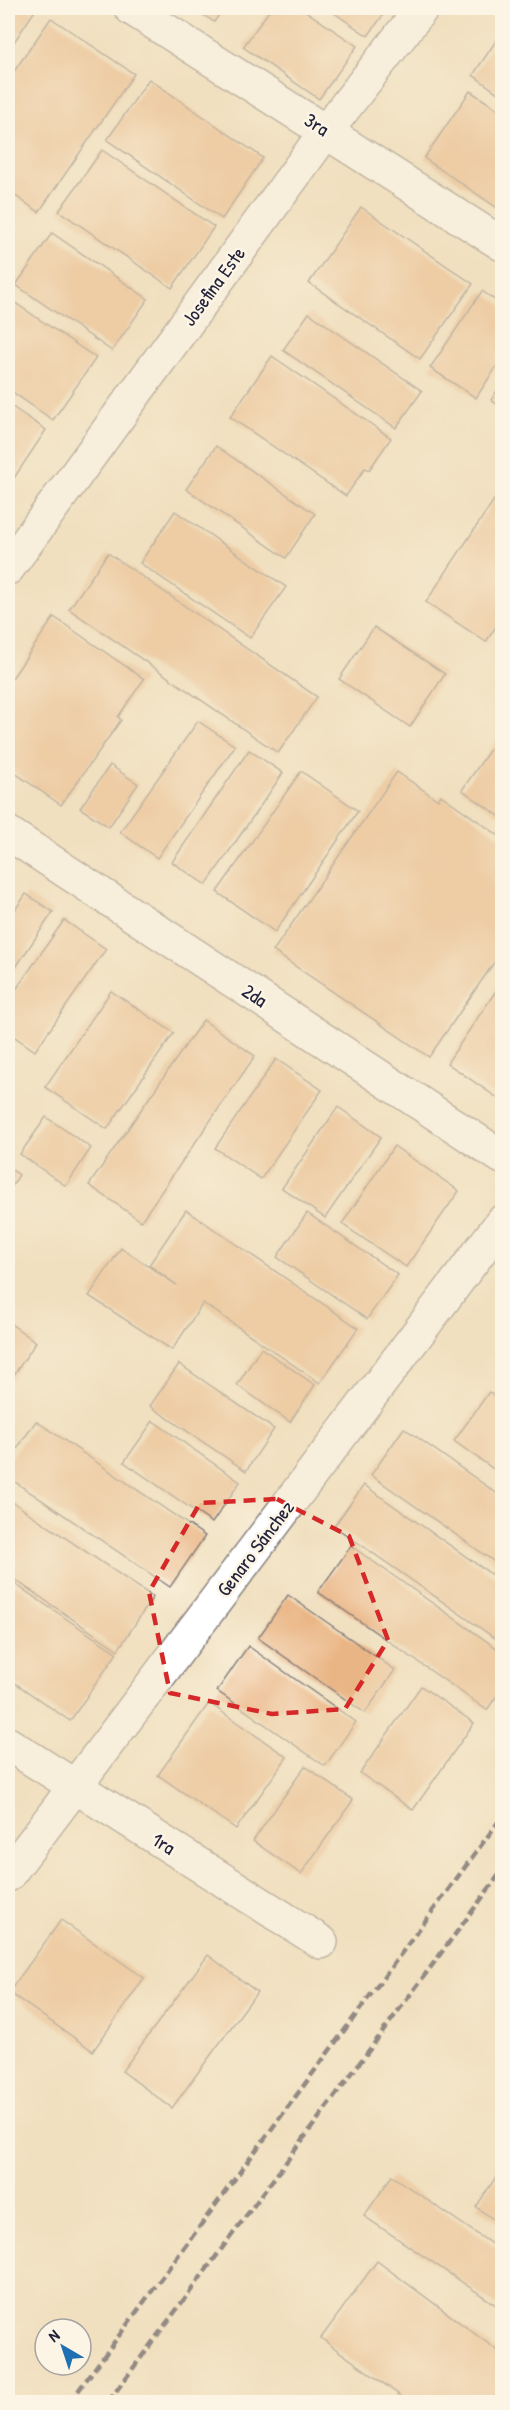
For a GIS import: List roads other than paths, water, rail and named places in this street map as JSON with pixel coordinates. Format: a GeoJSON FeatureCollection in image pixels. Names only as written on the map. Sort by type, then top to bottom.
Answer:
{"type":"FeatureCollection","features":[{"type":"Feature","properties":{"kind":"street","name":"3ra"},"geometry":{"type":"LineString","coordinates":[[131,8],[327,130],[502,244]]}},
{"type":"Feature","properties":{"kind":"street","name":"Josefina Este"},"geometry":{"type":"LineString","coordinates":[[8,568],[327,130],[422,8]]}},
{"type":"Feature","properties":{"kind":"street","name":"2da"},"geometry":{"type":"LineString","coordinates":[[8,833],[502,1157]]}},
{"type":"Feature","properties":{"kind":"street","name":"Genaro Sánchez"},"geometry":{"type":"LineString","coordinates":[[8,1875],[502,1222]]}},
{"type":"Feature","properties":{"kind":"street","name":"1ra"},"geometry":{"type":"LineString","coordinates":[[8,1744],[321,1942]]}},
{"type":"Feature","properties":{"kind":"railway"},"geometry":{"type":"LineString","coordinates":[[70,2402],[502,1817]]}},
{"type":"Feature","properties":{"kind":"railway"},"geometry":{"type":"LineString","coordinates":[[108,2402],[502,1871]]}}]}
